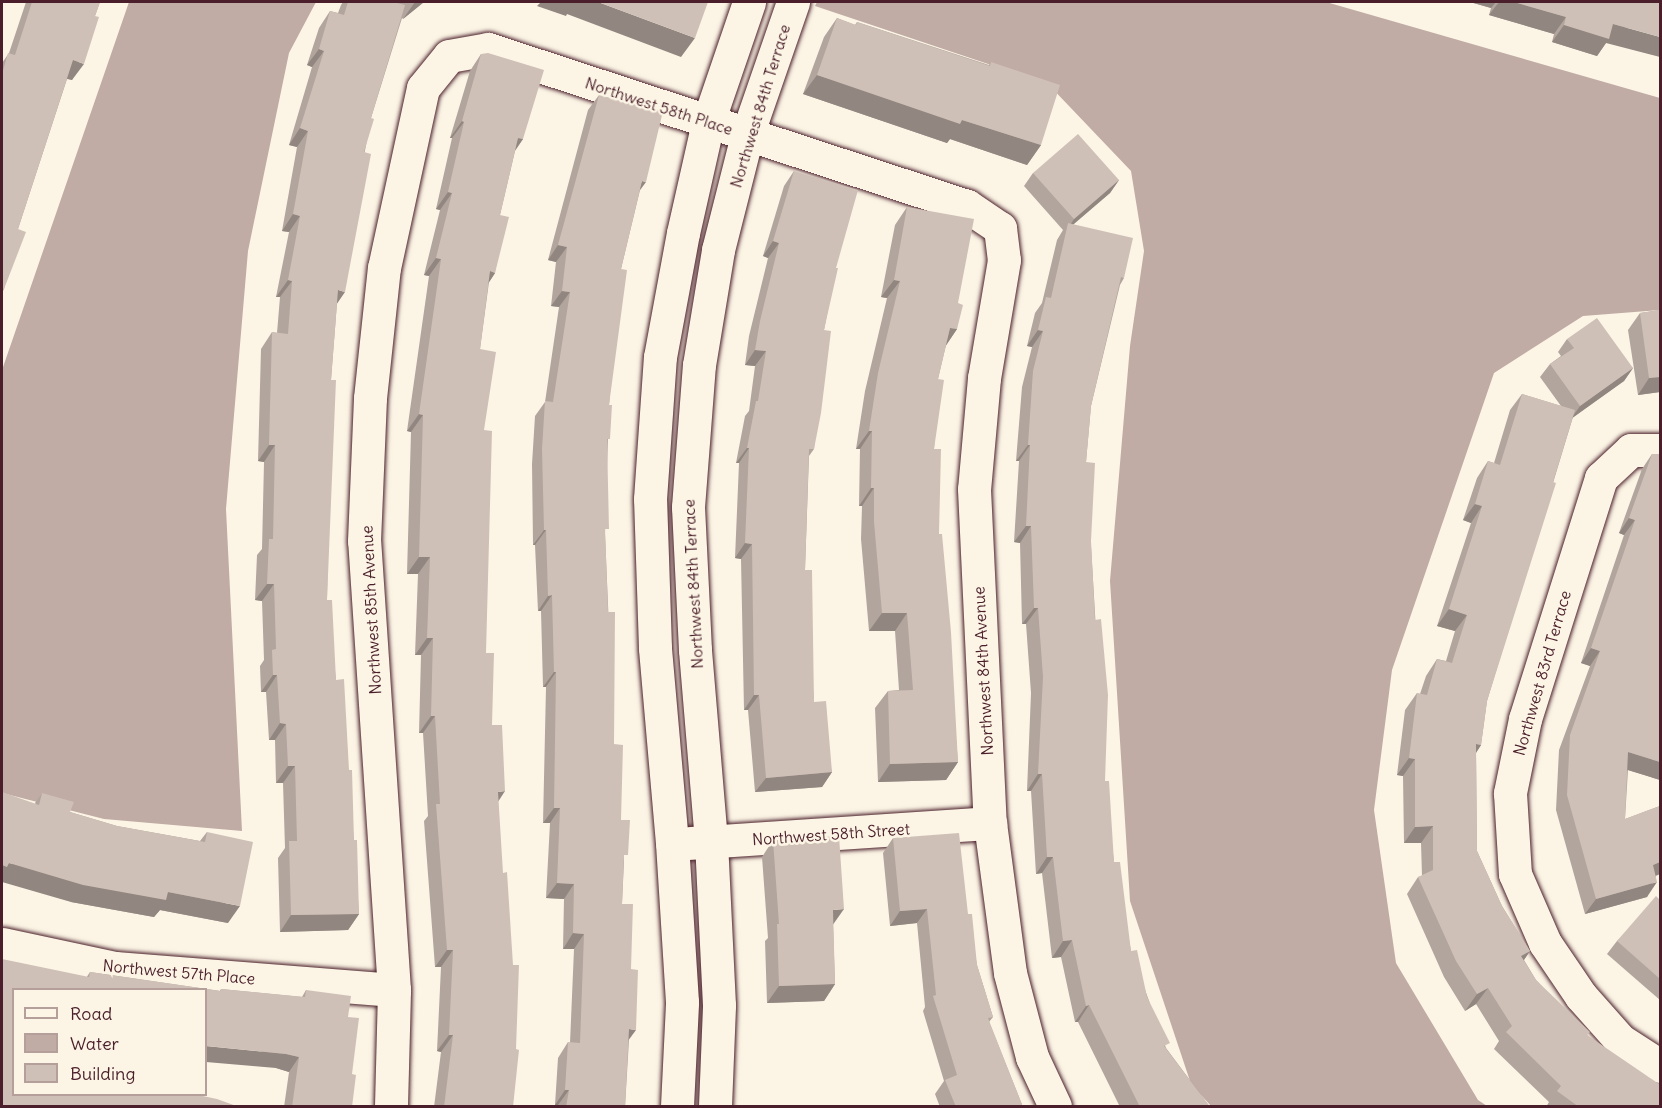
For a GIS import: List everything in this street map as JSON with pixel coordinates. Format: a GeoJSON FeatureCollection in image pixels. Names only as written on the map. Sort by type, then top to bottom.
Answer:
{"type":"FeatureCollection","features":[{"type":"Feature","properties":{"kind":"street"},"geometry":{"type":"LineString","coordinates":[[677,1107],[682,1002],[672,843],[655,648],[650,499],[660,357],[683,233],[708,122],[749,2]]}},
{"type":"Feature","properties":{"kind":"street","name":"Northwest 84th Terrace"},"geometry":{"type":"LineString","coordinates":[[715,1107],[719,1005],[711,842],[695,650],[688,507],[699,365],[718,250],[747,135],[793,2]]}},
{"type":"Feature","properties":{"kind":"street","name":"Northwest 58th Place"},"geometry":{"type":"LineString","coordinates":[[449,56],[488,49],[967,206],[1000,228]]}},
{"type":"Feature","properties":{"kind":"street","name":"Northwest 85th Avenue"},"geometry":{"type":"LineString","coordinates":[[391,1107],[394,990],[364,542],[370,398],[384,268],[423,88],[449,56]]}},
{"type":"Feature","properties":{"kind":"street","name":"Northwest 84th Avenue"},"geometry":{"type":"LineString","coordinates":[[1000,228],[1004,260],[984,378],[974,489],[990,823],[1010,973],[1032,1057],[1055,1107]]}},
{"type":"Feature","properties":{"kind":"street","name":"Northwest 83rd Terrace"},"geometry":{"type":"LineString","coordinates":[[1646,450],[1601,478],[1525,719],[1510,794],[1515,874],[1545,943],[1581,996],[1620,1040],[1660,1066]]}},
{"type":"Feature","properties":{"kind":"street","name":"Northwest 58th Street"},"geometry":{"type":"LineString","coordinates":[[672,843],[990,823]]}},
{"type":"Feature","properties":{"kind":"street","name":"Northwest 57th Place"},"geometry":{"type":"LineString","coordinates":[[2,944],[115,968],[394,990]]}},
{"type":"Feature","properties":{"kind":"water"},"geometry":{"type":"Polygon","coordinates":[[[129,2],[316,2],[289,53],[248,251],[226,509],[242,831],[104,819],[2,793],[2,370],[129,2]]]}},
{"type":"Feature","properties":{"kind":"water"},"geometry":{"type":"Polygon","coordinates":[[[817,2],[1326,2],[1660,98],[1660,310],[1583,316],[1494,373],[1392,670],[1374,810],[1396,963],[1478,1100],[1487,1106],[1211,1106],[1191,1084],[1130,901],[1110,581],[1130,346],[1144,251],[1131,171],[1048,84],[815,6],[817,2]]]}},
{"type":"Feature","properties":{"kind":"building"},"geometry":{"type":"Polygon","coordinates":[[[32,2],[100,2],[95,16],[99,17],[84,64],[73,60],[18,229],[26,232],[4,289],[2,288],[2,74],[8,53],[15,55],[32,2]]]}},
{"type":"Feature","properties":{"kind":"building"},"geometry":{"type":"Polygon","coordinates":[[[348,2],[393,2],[405,5],[371,118],[374,119],[364,152],[371,154],[345,292],[338,290],[331,380],[336,380],[327,600],[332,600],[336,680],[344,679],[349,770],[352,770],[354,840],[357,840],[359,914],[291,915],[289,841],[297,841],[295,766],[288,766],[286,724],[280,723],[277,675],[273,675],[272,650],[276,649],[274,584],[267,584],[269,539],[273,539],[275,445],[269,445],[272,332],[288,334],[292,281],[288,280],[300,216],[293,214],[308,131],[300,128],[324,51],[319,49],[330,11],[344,15],[348,2]]]}},
{"type":"Feature","properties":{"kind":"building"},"geometry":{"type":"Polygon","coordinates":[[[598,2],[708,2],[695,38],[598,2]]]}},
{"type":"Feature","properties":{"kind":"building"},"geometry":{"type":"Polygon","coordinates":[[[1514,2],[1660,2],[1660,37],[1613,24],[1609,39],[1564,25],[1566,17],[1514,2]]]}},
{"type":"Feature","properties":{"kind":"building"},"geometry":{"type":"Polygon","coordinates":[[[837,18],[856,25],[857,22],[990,66],[991,62],[1060,85],[1041,145],[962,120],[960,124],[817,75],[837,18]]]}},
{"type":"Feature","properties":{"kind":"building"},"geometry":{"type":"Polygon","coordinates":[[[488,53],[544,70],[523,139],[518,138],[500,215],[509,217],[495,273],[490,271],[480,349],[496,352],[484,430],[492,431],[486,653],[494,653],[492,725],[502,725],[505,791],[498,792],[503,873],[507,872],[513,965],[519,965],[516,1049],[519,1050],[513,1107],[444,1107],[453,1035],[449,1035],[453,950],[447,950],[436,804],[440,804],[435,716],[431,716],[433,638],[427,638],[430,557],[419,557],[423,415],[419,414],[441,259],[436,258],[452,193],[448,192],[464,122],[462,121],[481,54],[488,53]]]}},
{"type":"Feature","properties":{"kind":"building"},"geometry":{"type":"Polygon","coordinates":[[[599,95],[663,111],[646,182],[642,181],[621,269],[627,270],[609,405],[612,405],[610,439],[607,439],[609,529],[605,529],[608,612],[615,612],[614,744],[623,745],[621,820],[630,820],[628,855],[624,855],[622,904],[633,904],[631,969],[638,970],[636,1030],[629,1029],[625,1107],[566,1107],[569,1090],[565,1090],[568,1042],[580,1043],[584,934],[573,933],[574,884],[557,883],[560,808],[554,808],[556,672],[554,672],[552,595],[548,596],[542,449],[545,401],[553,402],[570,292],[562,291],[567,247],[558,245],[599,95]]]}},
{"type":"Feature","properties":{"kind":"building"},"geometry":{"type":"Polygon","coordinates":[[[1078,134],[1119,180],[1074,219],[1033,173],[1078,134]]]}},
{"type":"Feature","properties":{"kind":"building"},"geometry":{"type":"Polygon","coordinates":[[[794,171],[858,190],[836,268],[838,268],[824,330],[831,331],[821,413],[814,449],[809,449],[805,570],[812,570],[814,702],[826,701],[832,772],[766,778],[759,695],[754,695],[752,544],[745,543],[749,448],[747,448],[766,351],[755,350],[779,243],[773,241],[794,171]]]}},
{"type":"Feature","properties":{"kind":"building"},"geometry":{"type":"Polygon","coordinates":[[[907,207],[974,219],[958,303],[963,305],[957,329],[950,328],[938,379],[944,380],[934,449],[941,449],[939,534],[942,534],[951,632],[958,762],[890,764],[888,691],[913,690],[907,613],[882,613],[874,522],[874,488],[871,488],[872,431],[869,431],[878,373],[900,281],[894,280],[907,207]]]}},
{"type":"Feature","properties":{"kind":"building"},"geometry":{"type":"Polygon","coordinates":[[[1068,223],[1133,238],[1124,278],[1121,277],[1091,406],[1086,462],[1095,463],[1091,541],[1095,620],[1101,619],[1108,695],[1105,781],[1109,781],[1114,862],[1120,862],[1131,951],[1137,950],[1147,997],[1170,1043],[1164,1046],[1210,1107],[1140,1107],[1089,1005],[1086,1006],[1072,940],[1063,941],[1053,857],[1047,857],[1042,774],[1038,774],[1043,677],[1038,608],[1034,608],[1031,526],[1026,526],[1030,445],[1028,445],[1033,371],[1043,331],[1038,330],[1046,297],[1051,298],[1068,223]]]}},
{"type":"Feature","properties":{"kind":"building"},"geometry":{"type":"Polygon","coordinates":[[[1660,310],[1660,377],[1649,378],[1640,313],[1660,310]]]}},
{"type":"Feature","properties":{"kind":"building"},"geometry":{"type":"Polygon","coordinates":[[[1597,318],[1633,368],[1580,406],[1550,364],[1574,348],[1567,339],[1597,318]]]}},
{"type":"Feature","properties":{"kind":"building"},"geometry":{"type":"Polygon","coordinates":[[[1522,394],[1575,410],[1553,482],[1556,483],[1487,701],[1481,745],[1476,744],[1477,851],[1502,906],[1530,951],[1521,956],[1536,980],[1590,1032],[1587,1035],[1660,1084],[1660,1107],[1579,1107],[1557,1091],[1561,1086],[1506,1032],[1512,1026],[1488,988],[1477,994],[1456,961],[1418,877],[1433,870],[1433,826],[1415,827],[1415,759],[1409,758],[1417,693],[1427,695],[1437,659],[1452,663],[1467,615],[1449,609],[1482,506],[1475,504],[1488,461],[1500,465],[1522,394]]]}},
{"type":"Feature","properties":{"kind":"building"},"geometry":{"type":"Polygon","coordinates":[[[1652,454],[1660,454],[1660,762],[1628,752],[1625,819],[1660,806],[1660,862],[1653,865],[1657,882],[1596,899],[1567,795],[1570,735],[1600,651],[1591,648],[1635,520],[1629,518],[1652,454]]]}},
{"type":"Feature","properties":{"kind":"building"},"geometry":{"type":"Polygon","coordinates":[[[2,792],[39,805],[42,793],[74,802],[70,812],[117,826],[205,842],[207,832],[253,842],[240,906],[168,892],[166,900],[83,885],[9,863],[7,867],[2,865],[2,792]]]}},
{"type":"Feature","properties":{"kind":"building"},"geometry":{"type":"Polygon","coordinates":[[[959,833],[968,914],[972,914],[977,965],[993,1017],[988,1018],[1023,1107],[956,1107],[945,1080],[957,1075],[933,996],[936,995],[927,909],[900,911],[893,838],[959,833]]]}},
{"type":"Feature","properties":{"kind":"building"},"geometry":{"type":"Polygon","coordinates":[[[839,836],[844,909],[833,910],[835,984],[779,986],[777,924],[779,924],[773,840],[839,836]]]}},
{"type":"Feature","properties":{"kind":"building"},"geometry":{"type":"Polygon","coordinates":[[[1656,896],[1660,900],[1660,979],[1617,941],[1656,896]]]}},
{"type":"Feature","properties":{"kind":"building"},"geometry":{"type":"Polygon","coordinates":[[[2,959],[89,977],[90,972],[200,988],[12,988],[12,1096],[203,1096],[239,1107],[2,1107],[2,959]]]}},
{"type":"Feature","properties":{"kind":"building"},"geometry":{"type":"Polygon","coordinates":[[[207,989],[305,997],[306,990],[351,996],[348,1017],[359,1018],[352,1074],[356,1075],[352,1107],[292,1107],[299,1057],[207,1046],[207,989]]]}}]}
